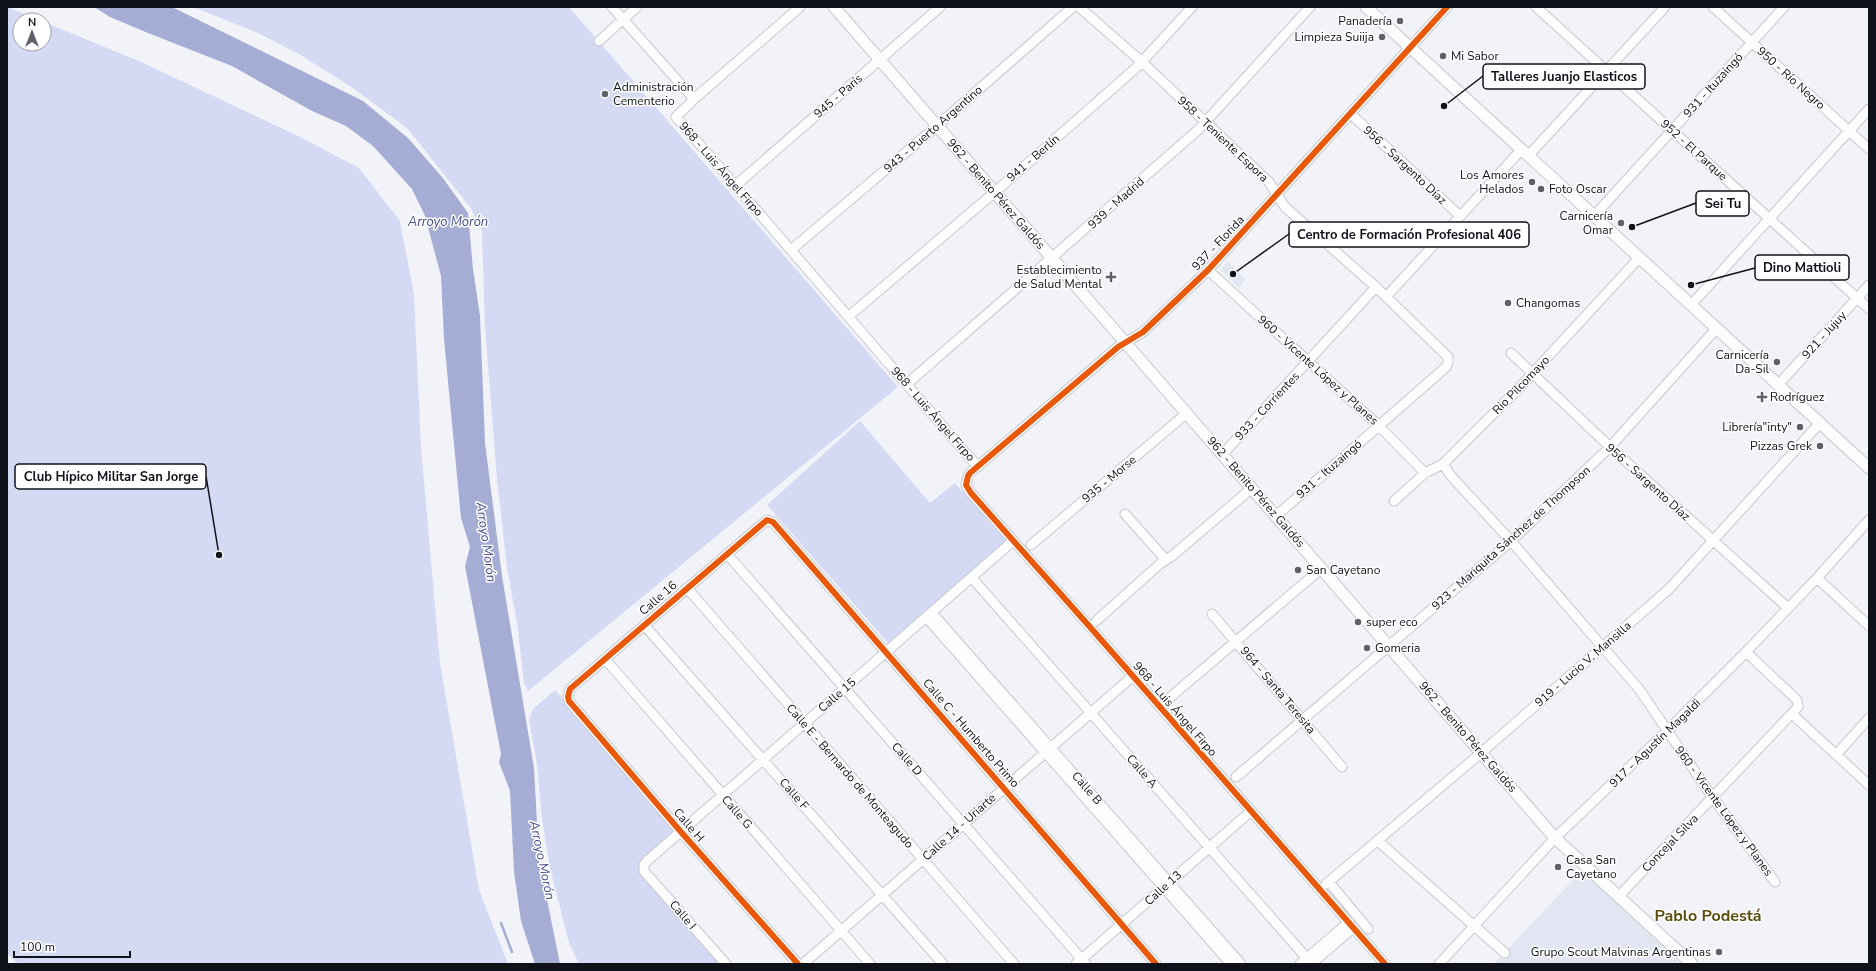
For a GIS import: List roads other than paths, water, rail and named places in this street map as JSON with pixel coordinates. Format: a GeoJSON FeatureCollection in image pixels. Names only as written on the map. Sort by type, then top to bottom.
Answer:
{"type":"FeatureCollection","features":[{"type":"Feature","properties":{"kind":"main road","name":"962 - Benito Pérez Galdós"},"geometry":{"type":"LineString","coordinates":[[834,7],[1555,838],[1692,964]]}},
{"type":"Feature","properties":{"kind":"main road"},"geometry":{"type":"LineString","coordinates":[[1366,7],[1409,48],[1526,152],[1819,424],[1869,468]]}},
{"type":"Feature","properties":{"kind":"street"},"geometry":{"type":"LineString","coordinates":[[612,7],[694,99],[800,7]]}},
{"type":"Feature","properties":{"kind":"street"},"geometry":{"type":"LineString","coordinates":[[599,41],[637,7]]}},
{"type":"Feature","properties":{"kind":"street","name":"945 - París"},"geometry":{"type":"LineString","coordinates":[[735,186],[940,7]]}},
{"type":"Feature","properties":{"kind":"street","name":"943 - Puerto Argentino"},"geometry":{"type":"LineString","coordinates":[[791,250],[937,126],[1073,7]]}},
{"type":"Feature","properties":{"kind":"street","name":"958 - Teniente Espora"},"geometry":{"type":"LineString","coordinates":[[1079,7],[1142,62],[1269,182],[1285,207],[1376,287],[1448,356]]}},
{"type":"Feature","properties":{"kind":"street","name":"941 - Berlín"},"geometry":{"type":"LineString","coordinates":[[848,316],[995,192],[1142,62],[1192,7]]}},
{"type":"Feature","properties":{"kind":"street","name":"939 - Madrid"},"geometry":{"type":"LineString","coordinates":[[907,384],[1053,259],[1205,122],[1310,7]]}},
{"type":"Feature","properties":{"kind":"street","name":"937 - Florida"},"geometry":{"type":"LineString","coordinates":[[978,467],[1118,347],[1147,328],[1208,270],[1447,7]]}},
{"type":"Feature","properties":{"kind":"street","name":"952 - El Parque"},"geometry":{"type":"LineString","coordinates":[[1536,7],[1869,309]]}},
{"type":"Feature","properties":{"kind":"street"},"geometry":{"type":"LineString","coordinates":[[1386,297],[1460,216],[1606,72],[1665,7]]}},
{"type":"Feature","properties":{"kind":"street","name":"950 - Río Negro"},"geometry":{"type":"LineString","coordinates":[[1713,7],[1869,149]]}},
{"type":"Feature","properties":{"kind":"street","name":"931 - Ituzaingó"},"geometry":{"type":"LineString","coordinates":[[1594,216],[1784,7]]}},
{"type":"Feature","properties":{"kind":"street","name":"968 - Luis Ángel Firpo"},"geometry":{"type":"LineString","coordinates":[[694,99],[676,117],[978,467],[968,476],[966,485],[968,490],[1133,676],[1384,964]]}},
{"type":"Feature","properties":{"kind":"street"},"geometry":{"type":"LineString","coordinates":[[1691,305],[1869,109]]}},
{"type":"Feature","properties":{"kind":"street","name":"956 - Sargento Díaz"},"geometry":{"type":"LineString","coordinates":[[1351,114],[1460,216]]}},
{"type":"Feature","properties":{"kind":"street","name":"Rio Pilcomayo"},"geometry":{"type":"LineString","coordinates":[[1394,501],[1425,473],[1443,464],[1533,374],[1639,258]]}},
{"type":"Feature","properties":{"kind":"street","name":"960 - Vicente López y Planes"},"geometry":{"type":"LineString","coordinates":[[1208,270],[1378,425],[1425,473]]}},
{"type":"Feature","properties":{"kind":"street","name":"921 - Jujuy"},"geometry":{"type":"LineString","coordinates":[[1778,385],[1869,285]]}},
{"type":"Feature","properties":{"kind":"street","name":"933 - Corrientes"},"geometry":{"type":"LineString","coordinates":[[1223,454],[1376,287]]}},
{"type":"Feature","properties":{"kind":"street","name":"923 - Mariquita Sánchez de Thompson"},"geometry":{"type":"LineString","coordinates":[[1236,777],[1511,541],[1610,447],[1716,329]]}},
{"type":"Feature","properties":{"kind":"street","name":"956 - Sargento Díaz"},"geometry":{"type":"LineString","coordinates":[[1511,352],[1610,447],[1788,608]]}},
{"type":"Feature","properties":{"kind":"street","name":"931 - Ituzaingó"},"geometry":{"type":"LineString","coordinates":[[1276,516],[1378,425],[1446,367],[1448,363],[1448,356]]}},
{"type":"Feature","properties":{"kind":"street","name":"935 - Morse"},"geometry":{"type":"LineString","coordinates":[[1031,545],[1187,414]]}},
{"type":"Feature","properties":{"kind":"street","name":"919 - Lucio V. Mansilla"},"geometry":{"type":"LineString","coordinates":[[1368,929],[1328,883],[1481,753],[1672,586],[1819,424]]}},
{"type":"Feature","properties":{"kind":"street","name":"960 - Vicente López y Planes"},"geometry":{"type":"LineString","coordinates":[[1443,464],[1451,476],[1511,541],[1638,689],[1713,798],[1774,882]]}},
{"type":"Feature","properties":{"kind":"street"},"geometry":{"type":"LineString","coordinates":[[1096,621],[1252,488]]}},
{"type":"Feature","properties":{"kind":"street"},"geometry":{"type":"LineString","coordinates":[[1125,514],[1166,560]]}},
{"type":"Feature","properties":{"kind":"street","name":"Calle 16"},"geometry":{"type":"LineString","coordinates":[[568,696],[570,688],[767,520]]}},
{"type":"Feature","properties":{"kind":"street","name":"Calle C - Humberto Primo"},"geometry":{"type":"LineString","coordinates":[[767,520],[773,522],[1156,964]]}},
{"type":"Feature","properties":{"kind":"street","name":"917 - Agustín Magaldi"},"geometry":{"type":"LineString","coordinates":[[1439,964],[1555,838],[1667,731],[1746,652],[1817,578],[1869,520]]}},
{"type":"Feature","properties":{"kind":"street","name":"Calle 15"},"geometry":{"type":"LineString","coordinates":[[644,865],[1013,541]]}},
{"type":"Feature","properties":{"kind":"street","name":"Calle D"},"geometry":{"type":"LineString","coordinates":[[727,554],[963,823],[1082,962]]}},
{"type":"Feature","properties":{"kind":"street"},"geometry":{"type":"LineString","coordinates":[[1167,700],[1322,568]]}},
{"type":"Feature","properties":{"kind":"street","name":"Calle A"},"geometry":{"type":"LineString","coordinates":[[972,578],[1209,847],[1308,963]]}},
{"type":"Feature","properties":{"kind":"street"},"geometry":{"type":"LineString","coordinates":[[1817,578],[1869,626]]}},
{"type":"Feature","properties":{"kind":"street","name":"Calle E - Bernardo de Monteagudo"},"geometry":{"type":"LineString","coordinates":[[687,588],[1014,964]]}},
{"type":"Feature","properties":{"kind":"street","name":"964 - Santa Teresita"},"geometry":{"type":"LineString","coordinates":[[1212,614],[1342,767]]}},
{"type":"Feature","properties":{"kind":"street","name":"Calle B"},"geometry":{"type":"LineString","coordinates":[[929,615],[1166,885],[1231,964]]}},
{"type":"Feature","properties":{"kind":"street","name":"Calle F"},"geometry":{"type":"LineString","coordinates":[[644,625],[943,964]]}},
{"type":"Feature","properties":{"kind":"street","name":"Concejal Silva"},"geometry":{"type":"LineString","coordinates":[[1619,896],[1798,707],[1797,700],[1746,652]]}},
{"type":"Feature","properties":{"kind":"street","name":"Calle G"},"geometry":{"type":"LineString","coordinates":[[604,659],[870,964]]}},
{"type":"Feature","properties":{"kind":"street","name":"Calle 14 - Uriarte"},"geometry":{"type":"LineString","coordinates":[[803,964],[1133,676]]}},
{"type":"Feature","properties":{"kind":"street","name":"Calle H"},"geometry":{"type":"LineString","coordinates":[[568,696],[569,701],[681,832],[798,964]]}},
{"type":"Feature","properties":{"kind":"street"},"geometry":{"type":"LineString","coordinates":[[1792,714],[1869,785]]}},
{"type":"Feature","properties":{"kind":"street"},"geometry":{"type":"LineString","coordinates":[[1836,755],[1869,718]]}},
{"type":"Feature","properties":{"kind":"street","name":"Calle 13"},"geometry":{"type":"LineString","coordinates":[[1082,962],[1166,885],[1250,812]]}},
{"type":"Feature","properties":{"kind":"street"},"geometry":{"type":"LineString","coordinates":[[1378,841],[1505,953]]}},
{"type":"Feature","properties":{"kind":"street","name":"Calle I"},"geometry":{"type":"LineString","coordinates":[[644,865],[644,871],[726,964]]}},
{"type":"Feature","properties":{"kind":"street","name":"Calle B"},"geometry":{"type":"LineString","coordinates":[[1166,885],[1241,964]]}},
{"type":"Feature","properties":{"kind":"street"},"geometry":{"type":"LineString","coordinates":[[1308,963],[1351,925]]}},
{"type":"Feature","properties":{"kind":"water","name":"Arroyo Morón"},"geometry":{"type":"Polygon","coordinates":[[[94,7],[172,7],[363,101],[408,138],[442,177],[468,213],[473,269],[480,316],[485,443],[502,576],[534,768],[539,860],[560,964],[535,964],[521,921],[514,872],[510,791],[499,762],[501,754],[465,566],[470,547],[461,518],[444,339],[441,276],[425,216],[412,189],[373,146],[346,126],[312,111],[232,66],[110,17],[94,7]]]}},
{"type":"Feature","properties":{"kind":"waterway"},"geometry":{"type":"LineString","coordinates":[[501,923],[512,952]]}},
{"type":"Feature","properties":{"kind":"place","name":"Panadería"},"geometry":{"type":"Point","coordinates":[1400,21]}},
{"type":"Feature","properties":{"kind":"place","name":"Limpieza Suiija"},"geometry":{"type":"Point","coordinates":[1382,37]}},
{"type":"Feature","properties":{"kind":"place","name":"Mi Sabor"},"geometry":{"type":"Point","coordinates":[1443,56]}},
{"type":"Feature","properties":{"kind":"place","name":"Administración Cementerio"},"geometry":{"type":"Point","coordinates":[605,94]}},
{"type":"Feature","properties":{"kind":"place","name":"Talleres Juanjo Elasticos"},"geometry":{"type":"Point","coordinates":[1444,106]}},
{"type":"Feature","properties":{"kind":"place","name":"Los Amores Helados"},"geometry":{"type":"Point","coordinates":[1532,182]}},
{"type":"Feature","properties":{"kind":"place","name":"Foto Oscar"},"geometry":{"type":"Point","coordinates":[1541,189]}},
{"type":"Feature","properties":{"kind":"place","name":"Carnicería Omar"},"geometry":{"type":"Point","coordinates":[1621,223]}},
{"type":"Feature","properties":{"kind":"place","name":"Sei Tu"},"geometry":{"type":"Point","coordinates":[1632,227]}},
{"type":"Feature","properties":{"kind":"place","name":"Centro de Formación Profesional 406"},"geometry":{"type":"Point","coordinates":[1233,274]}},
{"type":"Feature","properties":{"kind":"place","name":"Establecimiento de Salud Mental"},"geometry":{"type":"Point","coordinates":[1111,277]}},
{"type":"Feature","properties":{"kind":"place","name":"Dino Mattioli"},"geometry":{"type":"Point","coordinates":[1691,285]}},
{"type":"Feature","properties":{"kind":"place","name":"Changomas"},"geometry":{"type":"Point","coordinates":[1508,303]}},
{"type":"Feature","properties":{"kind":"place","name":"Carnicería Da-Sil"},"geometry":{"type":"Point","coordinates":[1777,362]}},
{"type":"Feature","properties":{"kind":"place","name":"Rodríguez"},"geometry":{"type":"Point","coordinates":[1762,397]}},
{"type":"Feature","properties":{"kind":"place","name":"Librería\"inty\""},"geometry":{"type":"Point","coordinates":[1800,427]}},
{"type":"Feature","properties":{"kind":"place","name":"Pizzas Grek"},"geometry":{"type":"Point","coordinates":[1820,446]}},
{"type":"Feature","properties":{"kind":"place","name":"Club Hípico Militar San Jorge"},"geometry":{"type":"Point","coordinates":[219,555]}},
{"type":"Feature","properties":{"kind":"place","name":"San Cayetano"},"geometry":{"type":"Point","coordinates":[1298,570]}},
{"type":"Feature","properties":{"kind":"place","name":"super eco"},"geometry":{"type":"Point","coordinates":[1358,622]}},
{"type":"Feature","properties":{"kind":"place","name":"Gomeria"},"geometry":{"type":"Point","coordinates":[1367,648]}},
{"type":"Feature","properties":{"kind":"place","name":"Casa San Cayetano"},"geometry":{"type":"Point","coordinates":[1558,867]}},
{"type":"Feature","properties":{"kind":"place","name":"Grupo Scout Malvinas Argentinas"},"geometry":{"type":"Point","coordinates":[1719,952]}},
{"type":"Feature","properties":{"kind":"district","name":"Pablo Podestá"},"geometry":{"type":"Point","coordinates":[1708,915]}}]}
